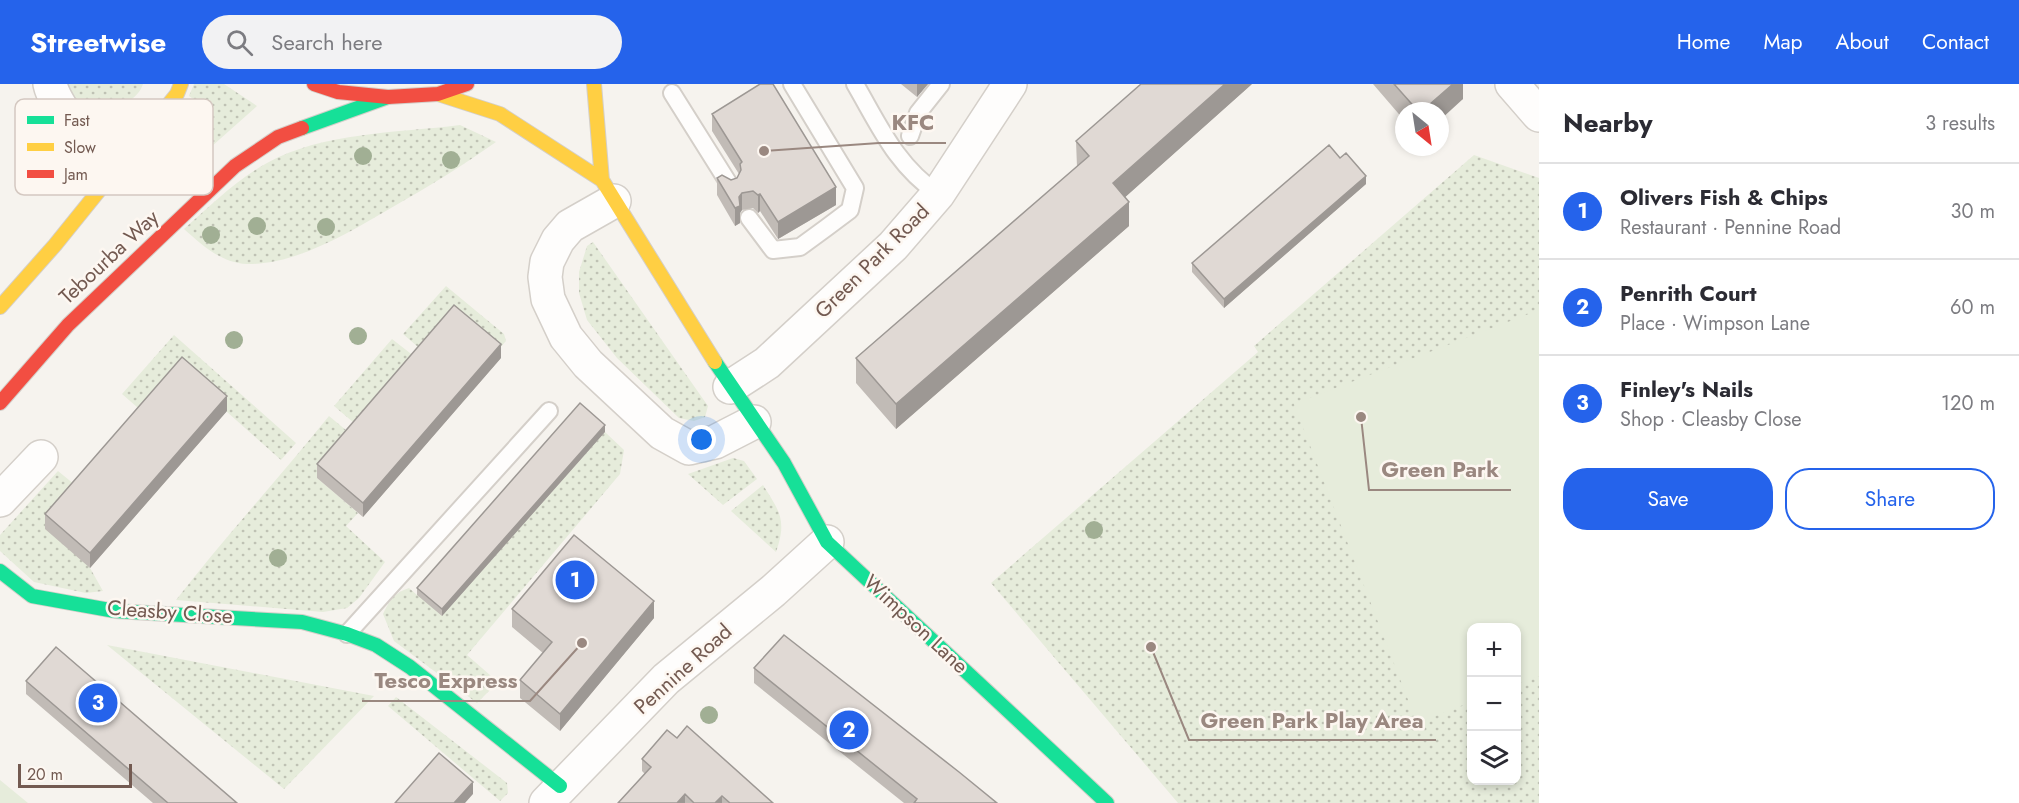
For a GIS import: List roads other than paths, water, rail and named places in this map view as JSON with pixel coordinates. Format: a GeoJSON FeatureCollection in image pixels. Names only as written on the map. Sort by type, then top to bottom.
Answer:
{"type":"FeatureCollection","features":[{"type":"Feature","properties":{"kind":"street"},"geometry":{"type":"LineString","coordinates":[[50,84],[51,93],[55,99]]}},
{"type":"Feature","properties":{"kind":"street","name":"Tebourba Way"},"geometry":{"type":"LineString","coordinates":[[173,99],[181,84]]}},
{"type":"Feature","properties":{"kind":"street"},"geometry":{"type":"LineString","coordinates":[[314,84],[338,92],[388,97],[438,94],[466,84]]}},
{"type":"Feature","properties":{"kind":"street"},"geometry":{"type":"LineString","coordinates":[[594,84],[608,190]]}},
{"type":"Feature","properties":{"kind":"street","name":"Green Park Road"},"geometry":{"type":"LineString","coordinates":[[730,387],[767,363],[893,246],[938,194],[1010,84]]}},
{"type":"Feature","properties":{"kind":"street"},"geometry":{"type":"LineString","coordinates":[[1512,84],[1539,115]]}},
{"type":"Feature","properties":{"kind":"street"},"geometry":{"type":"LineString","coordinates":[[438,94],[500,114],[555,148],[608,190]]}},
{"type":"Feature","properties":{"kind":"street","name":"Tebourba Way"},"geometry":{"type":"LineString","coordinates":[[213,187],[235,166],[278,137],[388,97]]}},
{"type":"Feature","properties":{"kind":"street"},"geometry":{"type":"LineString","coordinates":[[608,190],[558,240],[547,262],[545,277],[548,299],[566,337],[588,364],[662,433],[689,448],[715,441],[754,422]]}},
{"type":"Feature","properties":{"kind":"street","name":"Wimpson Lane"},"geometry":{"type":"LineString","coordinates":[[608,190],[730,387],[784,464],[827,542],[1107,803]]}},
{"type":"Feature","properties":{"kind":"street","name":"Tebourba Way"},"geometry":{"type":"LineString","coordinates":[[0,307],[55,245],[95,195]]}},
{"type":"Feature","properties":{"kind":"street","name":"Tebourba Way"},"geometry":{"type":"LineString","coordinates":[[0,403],[68,325],[205,195]]}},
{"type":"Feature","properties":{"kind":"street"},"geometry":{"type":"LineString","coordinates":[[0,500],[41,457]]}},
{"type":"Feature","properties":{"kind":"street","name":"Pennine Road"},"geometry":{"type":"LineString","coordinates":[[553,794],[666,679],[773,591],[827,542]]}},
{"type":"Feature","properties":{"kind":"street","name":"Cleasby Close"},"geometry":{"type":"LineString","coordinates":[[0,571],[32,596],[115,611],[302,622],[347,634],[376,645],[410,667],[553,794]]}},
{"type":"Feature","properties":{"kind":"lane"},"geometry":{"type":"LineString","coordinates":[[749,218],[773,250],[800,247],[850,210],[855,188],[792,84]]}},
{"type":"Feature","properties":{"kind":"lane"},"geometry":{"type":"LineString","coordinates":[[855,84],[892,149],[921,183],[938,194]]}},
{"type":"Feature","properties":{"kind":"lane"},"geometry":{"type":"LineString","coordinates":[[910,136],[918,113],[941,84]]}},
{"type":"Feature","properties":{"kind":"lane"},"geometry":{"type":"LineString","coordinates":[[672,93],[730,187]]}},
{"type":"Feature","properties":{"kind":"lane"},"geometry":{"type":"LineString","coordinates":[[347,634],[549,411]]}},
{"type":"Feature","properties":{"kind":"place","name":"KFC"},"geometry":{"type":"Point","coordinates":[764,151]}},
{"type":"Feature","properties":{"kind":"place","name":"Green Park"},"geometry":{"type":"Point","coordinates":[1361,417]}},
{"type":"Feature","properties":{"kind":"place","name":"Olivers Fish & Chips"},"geometry":{"type":"Point","coordinates":[575,580]}},
{"type":"Feature","properties":{"kind":"place","name":"Tesco Express"},"geometry":{"type":"Point","coordinates":[582,643]}},
{"type":"Feature","properties":{"kind":"place","name":"Green Park Play Area"},"geometry":{"type":"Point","coordinates":[1151,647]}},
{"type":"Feature","properties":{"kind":"place","name":"Finley's Nails"},"geometry":{"type":"Point","coordinates":[98,703]}},
{"type":"Feature","properties":{"kind":"place","name":"Penrith Court"},"geometry":{"type":"Point","coordinates":[849,730]}}]}
